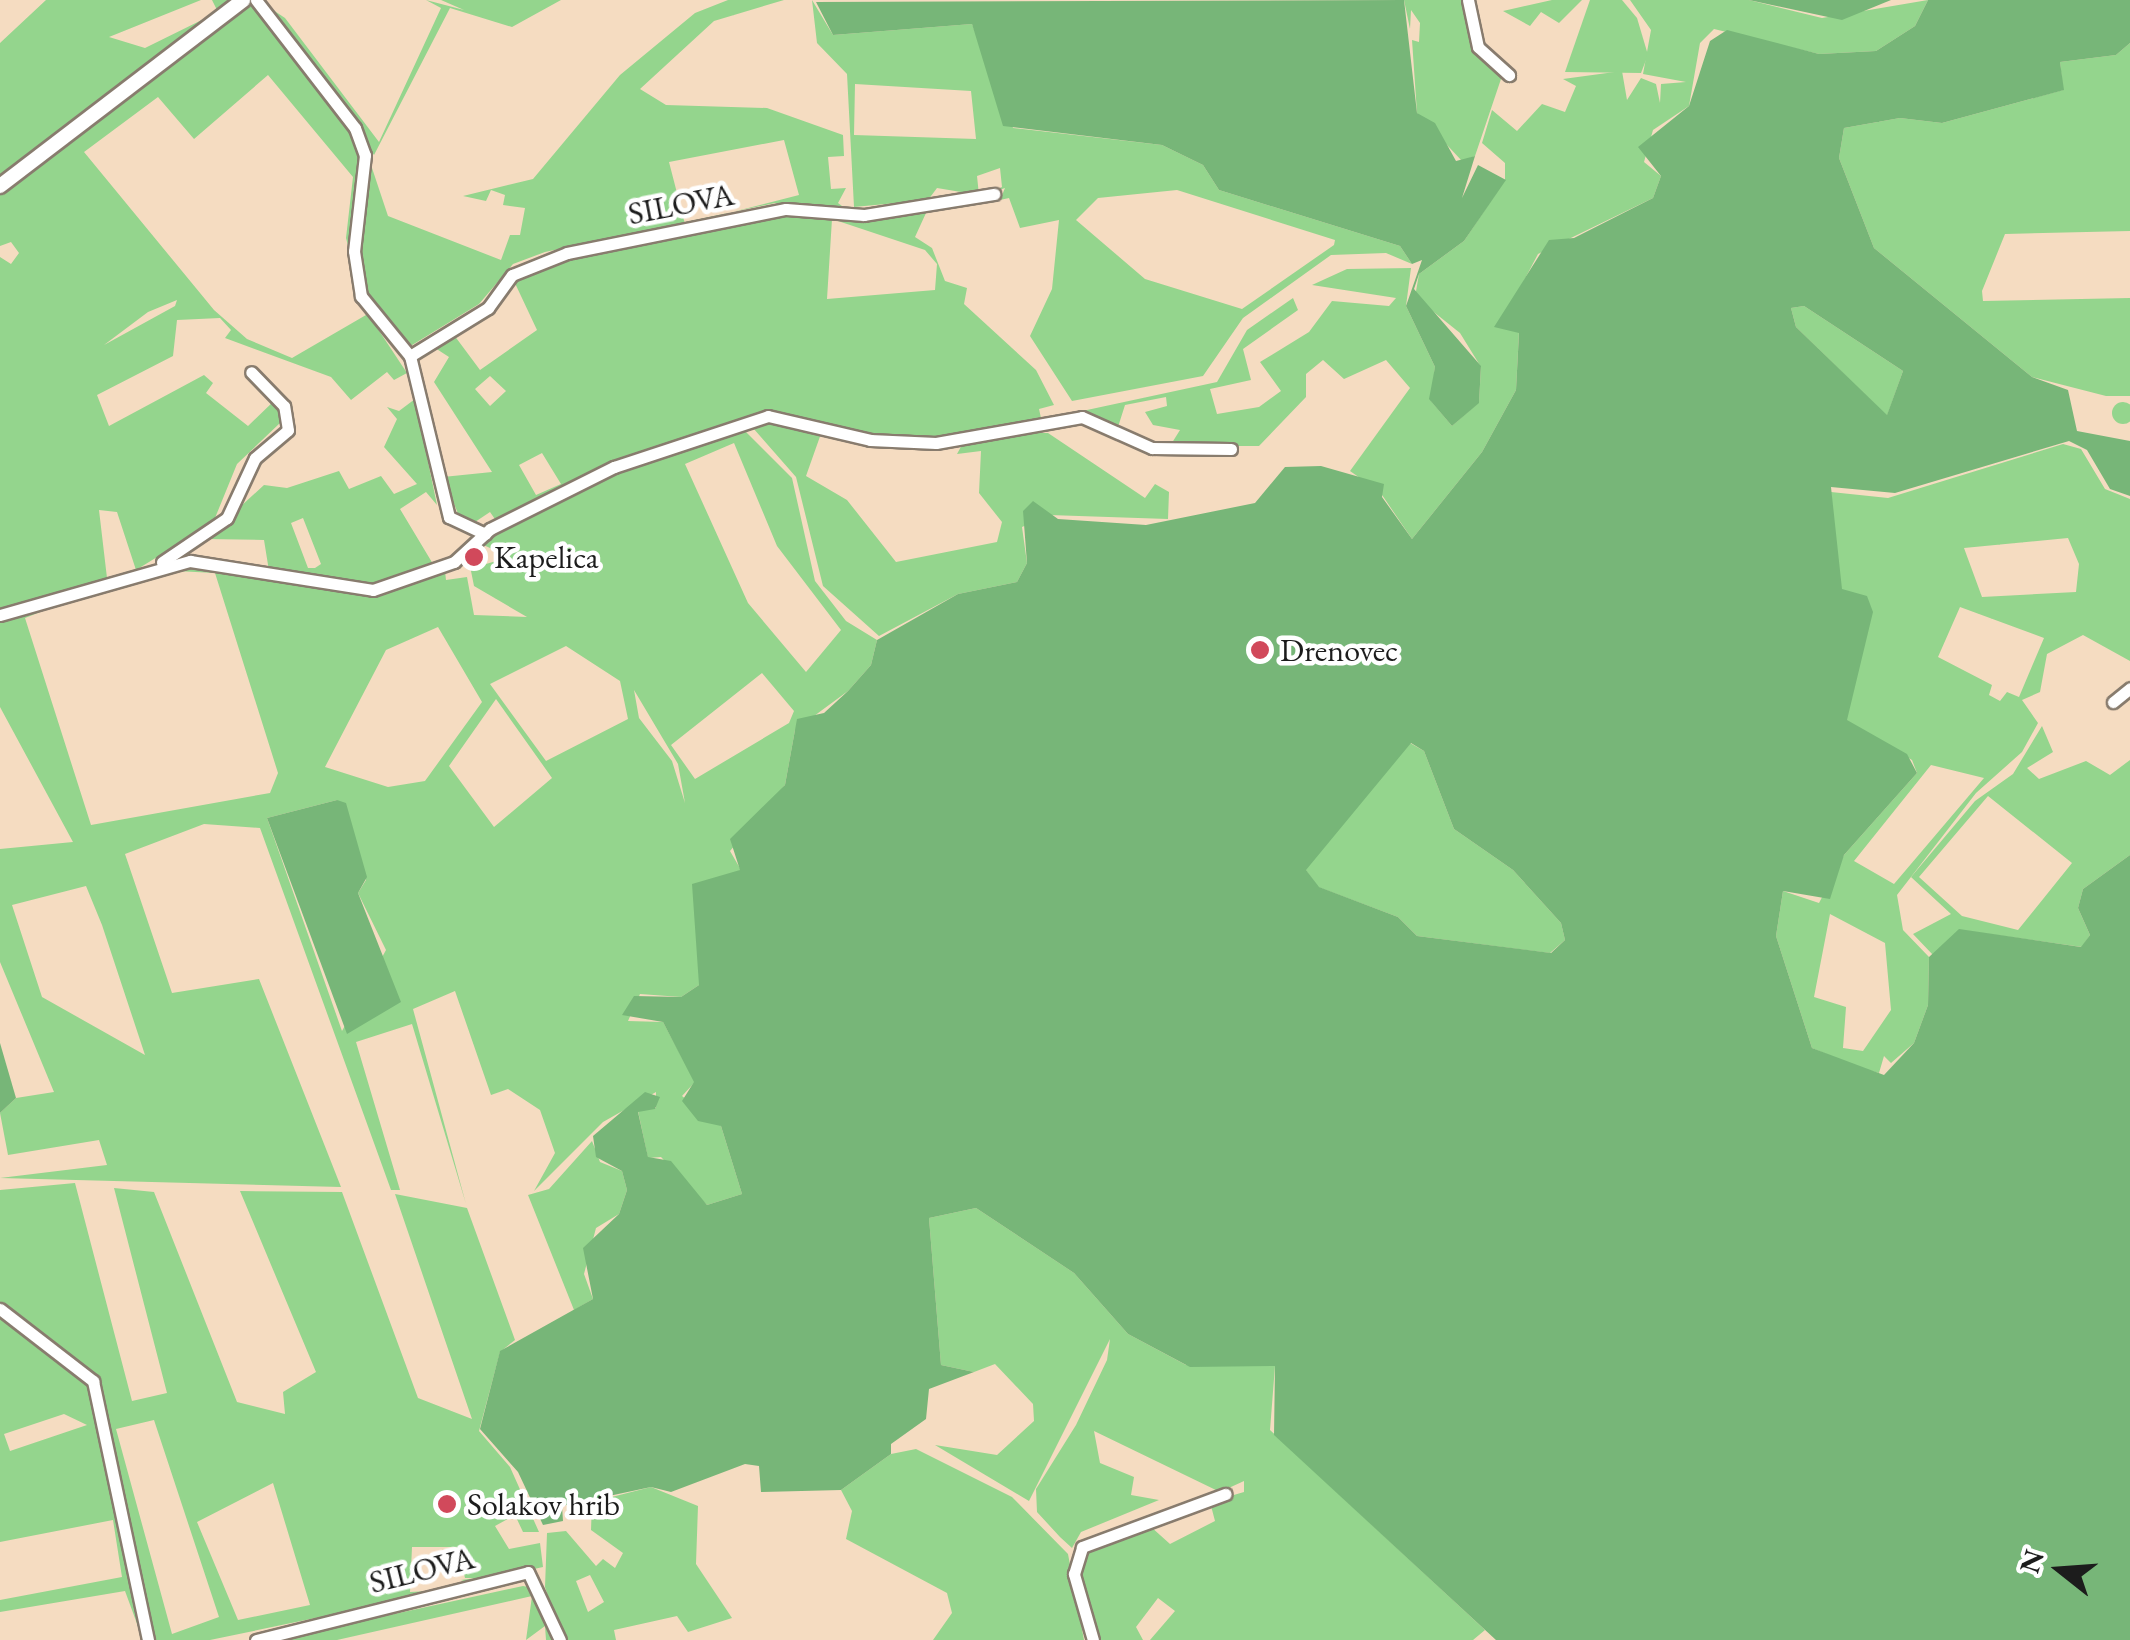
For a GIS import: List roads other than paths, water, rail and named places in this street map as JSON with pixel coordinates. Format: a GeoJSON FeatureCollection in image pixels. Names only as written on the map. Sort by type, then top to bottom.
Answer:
{"type":"FeatureCollection","features":[{"type":"Feature","properties":{"kind":"street"},"geometry":{"type":"LineString","coordinates":[[0,186],[243,0]]}},
{"type":"Feature","properties":{"kind":"street"},"geometry":{"type":"LineString","coordinates":[[256,0],[355,128],[365,156],[354,251],[362,296],[410,356],[449,517],[485,534]]}},
{"type":"Feature","properties":{"kind":"street"},"geometry":{"type":"LineString","coordinates":[[1468,0],[1478,47],[1510,74]]}},
{"type":"Feature","properties":{"kind":"street","name":"SILOVA"},"geometry":{"type":"LineString","coordinates":[[410,356],[488,308],[512,275],[567,253],[786,209],[864,216],[994,194]]}},
{"type":"Feature","properties":{"kind":"street"},"geometry":{"type":"LineString","coordinates":[[154,567],[227,518],[255,458],[288,430],[284,406],[251,372]]}},
{"type":"Feature","properties":{"kind":"street"},"geometry":{"type":"LineString","coordinates":[[0,615],[154,567],[190,561],[373,590],[440,569],[485,534],[665,445],[768,416],[870,440],[936,444],[1082,418],[1152,448],[1231,449]]}},
{"type":"Feature","properties":{"kind":"street"},"geometry":{"type":"LineString","coordinates":[[2113,702],[2130,688]]}},
{"type":"Feature","properties":{"kind":"street"},"geometry":{"type":"LineString","coordinates":[[0,1309],[93,1380],[148,1640]]}},
{"type":"Feature","properties":{"kind":"street"},"geometry":{"type":"LineString","coordinates":[[1093,1640],[1074,1574],[1082,1546],[1225,1494]]}},
{"type":"Feature","properties":{"kind":"street","name":"SILOVA"},"geometry":{"type":"LineString","coordinates":[[256,1640],[528,1572],[560,1640]]}},
{"type":"Feature","properties":{"kind":"place","name":"Kapelica"},"geometry":{"type":"Point","coordinates":[474,557]}},
{"type":"Feature","properties":{"kind":"place","name":"Drenovec"},"geometry":{"type":"Point","coordinates":[1260,650]}},
{"type":"Feature","properties":{"kind":"place","name":"Solakov hrib"},"geometry":{"type":"Point","coordinates":[447,1504]}}]}
